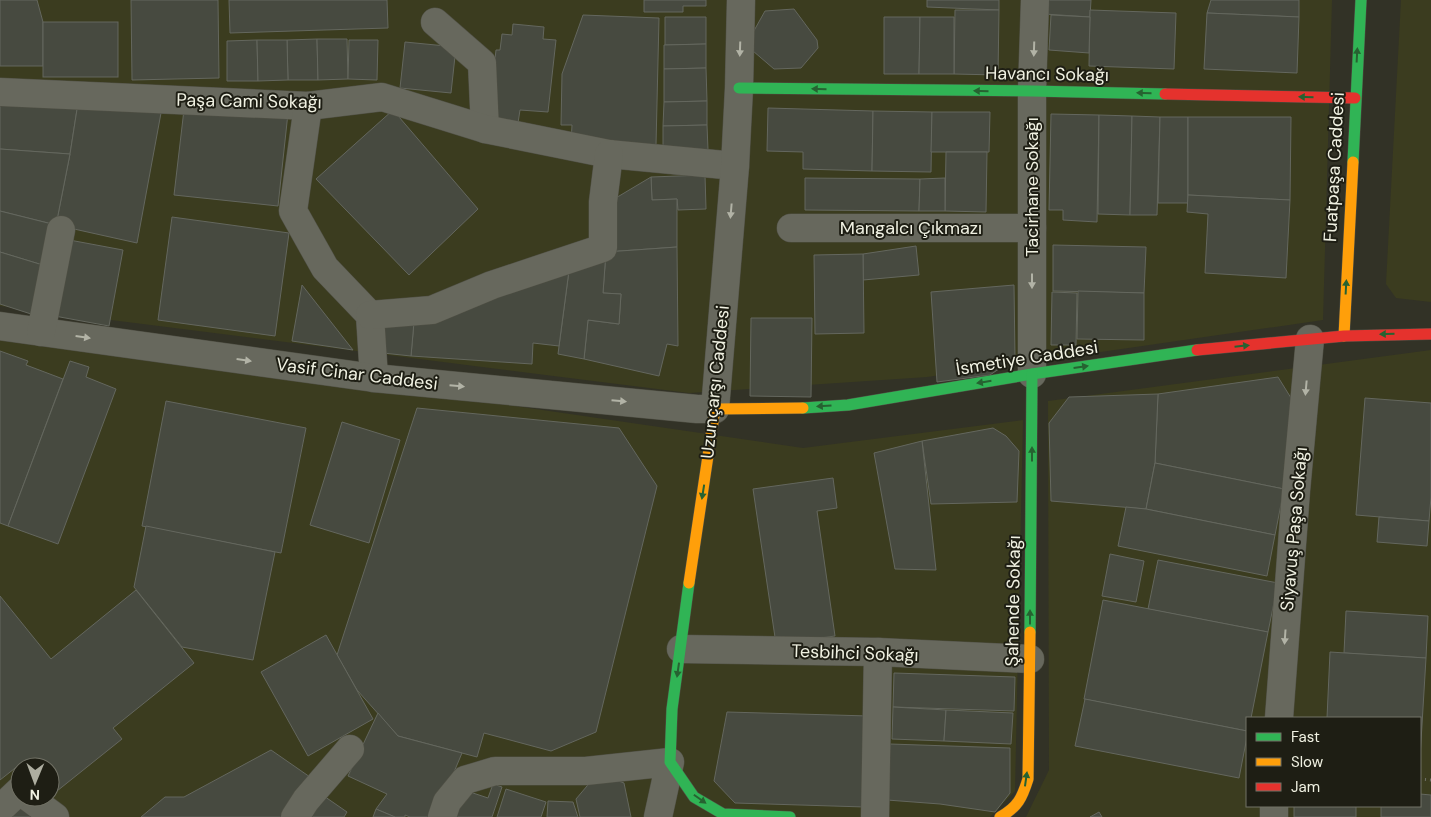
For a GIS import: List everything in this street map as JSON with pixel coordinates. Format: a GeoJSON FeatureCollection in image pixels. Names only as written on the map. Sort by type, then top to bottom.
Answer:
{"type":"FeatureCollection","features":[{"type":"Feature","properties":{"kind":"street","name":"Uzunçarşı Caddesi"},"geometry":{"type":"LineString","coordinates":[[670,762],[672,709],[715,409],[739,88],[741,0]]}},
{"type":"Feature","properties":{"kind":"street","name":"Tacirhane Sokağı"},"geometry":{"type":"LineString","coordinates":[[1032,374],[1032,91],[1036,0]]}},
{"type":"Feature","properties":{"kind":"street","name":"Fuatpaşa Caddesi"},"geometry":{"type":"LineString","coordinates":[[1344,336],[1360,0]]}},
{"type":"Feature","properties":{"kind":"street"},"geometry":{"type":"LineString","coordinates":[[435,22],[482,63],[485,129]]}},
{"type":"Feature","properties":{"kind":"street","name":"Havancı Sokağı"},"geometry":{"type":"LineString","coordinates":[[739,88],[1032,91],[1355,98]]}},
{"type":"Feature","properties":{"kind":"street","name":"Paşa Cami Sokağı"},"geometry":{"type":"LineString","coordinates":[[0,92],[308,106],[382,97],[485,129],[609,154],[734,166]]}},
{"type":"Feature","properties":{"kind":"street"},"geometry":{"type":"LineString","coordinates":[[308,106],[293,211],[325,268],[370,315],[374,378]]}},
{"type":"Feature","properties":{"kind":"street"},"geometry":{"type":"LineString","coordinates":[[370,315],[432,310],[492,285],[603,248],[603,202],[609,154]]}},
{"type":"Feature","properties":{"kind":"street","name":"Mangalcı Çıkmazı"},"geometry":{"type":"LineString","coordinates":[[791,228],[1032,228]]}},
{"type":"Feature","properties":{"kind":"street"},"geometry":{"type":"LineString","coordinates":[[41,332],[61,230]]}},
{"type":"Feature","properties":{"kind":"street","name":"Vasif Cinar Caddesi"},"geometry":{"type":"LineString","coordinates":[[0,326],[374,378],[715,409]]}},
{"type":"Feature","properties":{"kind":"street","name":"İsmetiye Caddesi"},"geometry":{"type":"LineString","coordinates":[[715,409],[789,409],[848,405],[1032,374],[1190,351],[1344,336],[1431,334]]}},
{"type":"Feature","properties":{"kind":"street","name":"Siyavuş Paşa Sokağı"},"geometry":{"type":"LineString","coordinates":[[1279,717],[1296,491],[1310,339]]}},
{"type":"Feature","properties":{"kind":"street","name":"Şahende Sokağı"},"geometry":{"type":"LineString","coordinates":[[1000,817],[1012,811],[1023,796],[1028,779],[1032,374]]}},
{"type":"Feature","properties":{"kind":"street","name":"Tesbihci Sokağı"},"geometry":{"type":"LineString","coordinates":[[681,649],[878,652],[1030,659]]}},
{"type":"Feature","properties":{"kind":"street"},"geometry":{"type":"LineString","coordinates":[[875,817],[878,652]]}},
{"type":"Feature","properties":{"kind":"street"},"geometry":{"type":"LineString","coordinates":[[295,817],[306,800],[350,749]]}},
{"type":"Feature","properties":{"kind":"street"},"geometry":{"type":"LineString","coordinates":[[442,817],[447,802],[465,780],[495,771],[586,771],[670,762]]}},
{"type":"Feature","properties":{"kind":"street"},"geometry":{"type":"LineString","coordinates":[[658,817],[670,762]]}},
{"type":"Feature","properties":{"kind":"street"},"geometry":{"type":"LineString","coordinates":[[670,762],[694,796],[723,814],[790,817]]}},
{"type":"Feature","properties":{"kind":"street"},"geometry":{"type":"LineString","coordinates":[[0,809],[10,800]]}},
{"type":"Feature","properties":{"kind":"street"},"geometry":{"type":"LineString","coordinates":[[42,807],[55,817]]}},
{"type":"Feature","properties":{"kind":"shaded area"},"geometry":{"type":"Polygon","coordinates":[[[0,0],[1332,0],[1323,320],[927,377],[689,393],[0,306],[0,0]]]}},
{"type":"Feature","properties":{"kind":"shaded area"},"geometry":{"type":"Polygon","coordinates":[[[1401,0],[1431,0],[1431,302],[1396,298],[1386,284],[1401,0]]]}},
{"type":"Feature","properties":{"kind":"shaded area"},"geometry":{"type":"Polygon","coordinates":[[[0,331],[803,448],[1023,420],[1015,791],[990,817],[0,817],[0,331]]]}},
{"type":"Feature","properties":{"kind":"shaded area"},"geometry":{"type":"Polygon","coordinates":[[[1431,350],[1431,817],[1026,817],[1049,770],[1048,401],[1431,350]]]}},
{"type":"Feature","properties":{"kind":"building"},"geometry":{"type":"Polygon","coordinates":[[[0,0],[37,0],[43,22],[43,66],[0,66],[0,0]]]}},
{"type":"Feature","properties":{"kind":"building"},"geometry":{"type":"Polygon","coordinates":[[[131,0],[218,0],[219,78],[132,80],[131,0]]]}},
{"type":"Feature","properties":{"kind":"building"},"geometry":{"type":"Polygon","coordinates":[[[229,0],[387,0],[388,28],[230,33],[229,0]]]}},
{"type":"Feature","properties":{"kind":"building"},"geometry":{"type":"Polygon","coordinates":[[[644,0],[706,0],[706,6],[683,6],[683,12],[644,12],[644,0]]]}},
{"type":"Feature","properties":{"kind":"building"},"geometry":{"type":"Polygon","coordinates":[[[927,0],[999,0],[999,10],[927,7],[927,0]]]}},
{"type":"Feature","properties":{"kind":"building"},"geometry":{"type":"Polygon","coordinates":[[[1045,0],[1091,0],[1090,17],[1044,14],[1045,0]]]}},
{"type":"Feature","properties":{"kind":"building"},"geometry":{"type":"Polygon","coordinates":[[[1211,0],[1299,0],[1299,17],[1207,13],[1211,0]]]}},
{"type":"Feature","properties":{"kind":"building"},"geometry":{"type":"Polygon","coordinates":[[[794,9],[817,40],[818,48],[801,68],[774,69],[746,45],[765,11],[794,9]]]}},
{"type":"Feature","properties":{"kind":"building"},"geometry":{"type":"Polygon","coordinates":[[[955,10],[999,10],[998,75],[954,74],[955,10]]]}},
{"type":"Feature","properties":{"kind":"building"},"geometry":{"type":"Polygon","coordinates":[[[1090,10],[1176,13],[1174,69],[1089,66],[1090,10]]]}},
{"type":"Feature","properties":{"kind":"building"},"geometry":{"type":"Polygon","coordinates":[[[1207,13],[1299,17],[1297,73],[1204,69],[1207,13]]]}},
{"type":"Feature","properties":{"kind":"building"},"geometry":{"type":"Polygon","coordinates":[[[583,15],[659,18],[656,145],[571,143],[572,125],[561,125],[562,74],[583,15]]]}},
{"type":"Feature","properties":{"kind":"building"},"geometry":{"type":"Polygon","coordinates":[[[1051,15],[1090,17],[1089,53],[1049,50],[1051,15]]]}},
{"type":"Feature","properties":{"kind":"building"},"geometry":{"type":"Polygon","coordinates":[[[665,17],[706,17],[706,44],[665,45],[665,17]]]}},
{"type":"Feature","properties":{"kind":"building"},"geometry":{"type":"Polygon","coordinates":[[[884,17],[920,17],[919,74],[884,74],[884,17]]]}},
{"type":"Feature","properties":{"kind":"building"},"geometry":{"type":"Polygon","coordinates":[[[920,17],[954,17],[954,74],[919,74],[920,17]]]}},
{"type":"Feature","properties":{"kind":"building"},"geometry":{"type":"Polygon","coordinates":[[[43,22],[118,22],[118,77],[43,77],[43,22]]]}},
{"type":"Feature","properties":{"kind":"building"},"geometry":{"type":"Polygon","coordinates":[[[513,24],[544,27],[543,39],[556,40],[548,112],[520,110],[518,123],[488,119],[496,50],[500,50],[502,34],[512,35],[513,24]]]}},
{"type":"Feature","properties":{"kind":"building"},"geometry":{"type":"Polygon","coordinates":[[[317,39],[318,80],[288,80],[287,40],[317,39]]]}},
{"type":"Feature","properties":{"kind":"building"},"geometry":{"type":"Polygon","coordinates":[[[317,39],[347,39],[348,79],[318,80],[317,39]]]}},
{"type":"Feature","properties":{"kind":"building"},"geometry":{"type":"Polygon","coordinates":[[[257,40],[258,81],[227,81],[227,41],[257,40]]]}},
{"type":"Feature","properties":{"kind":"building"},"geometry":{"type":"Polygon","coordinates":[[[257,40],[287,40],[288,80],[258,81],[257,40]]]}},
{"type":"Feature","properties":{"kind":"building"},"geometry":{"type":"Polygon","coordinates":[[[349,40],[378,40],[377,80],[348,79],[349,40]]]}},
{"type":"Feature","properties":{"kind":"building"},"geometry":{"type":"Polygon","coordinates":[[[405,42],[456,47],[451,93],[400,88],[405,42]]]}},
{"type":"Feature","properties":{"kind":"building"},"geometry":{"type":"Polygon","coordinates":[[[706,44],[706,68],[664,69],[664,45],[706,44]]]}},
{"type":"Feature","properties":{"kind":"building"},"geometry":{"type":"Polygon","coordinates":[[[706,68],[707,101],[664,102],[664,69],[706,68]]]}},
{"type":"Feature","properties":{"kind":"building"},"geometry":{"type":"Polygon","coordinates":[[[0,97],[78,103],[70,154],[0,149],[0,97]]]}},
{"type":"Feature","properties":{"kind":"building"},"geometry":{"type":"Polygon","coordinates":[[[185,101],[288,113],[278,206],[174,195],[185,101]]]}},
{"type":"Feature","properties":{"kind":"building"},"geometry":{"type":"Polygon","coordinates":[[[707,101],[707,125],[663,126],[664,102],[707,101]]]}},
{"type":"Feature","properties":{"kind":"building"},"geometry":{"type":"Polygon","coordinates":[[[78,103],[161,113],[137,243],[56,225],[78,103]]]}},
{"type":"Feature","properties":{"kind":"building"},"geometry":{"type":"Polygon","coordinates":[[[768,108],[873,111],[872,171],[803,169],[803,152],[767,151],[768,108]]]}},
{"type":"Feature","properties":{"kind":"building"},"geometry":{"type":"Polygon","coordinates":[[[393,110],[478,209],[409,275],[316,179],[393,110]]]}},
{"type":"Feature","properties":{"kind":"building"},"geometry":{"type":"Polygon","coordinates":[[[873,111],[932,112],[931,172],[872,171],[873,111]]]}},
{"type":"Feature","properties":{"kind":"building"},"geometry":{"type":"Polygon","coordinates":[[[932,112],[990,112],[989,152],[931,152],[932,112]]]}},
{"type":"Feature","properties":{"kind":"building"},"geometry":{"type":"Polygon","coordinates":[[[1051,114],[1099,115],[1097,222],[1063,220],[1063,210],[1049,210],[1051,114]]]}},
{"type":"Feature","properties":{"kind":"building"},"geometry":{"type":"Polygon","coordinates":[[[1099,115],[1132,116],[1130,215],[1098,214],[1099,115]]]}},
{"type":"Feature","properties":{"kind":"building"},"geometry":{"type":"Polygon","coordinates":[[[1132,116],[1160,117],[1157,215],[1130,215],[1132,116]]]}},
{"type":"Feature","properties":{"kind":"building"},"geometry":{"type":"Polygon","coordinates":[[[1160,117],[1188,117],[1188,203],[1158,203],[1160,117]]]}},
{"type":"Feature","properties":{"kind":"building"},"geometry":{"type":"Polygon","coordinates":[[[1188,117],[1291,117],[1290,200],[1188,195],[1188,117]]]}},
{"type":"Feature","properties":{"kind":"building"},"geometry":{"type":"Polygon","coordinates":[[[707,125],[708,150],[663,150],[663,126],[707,125]]]}},
{"type":"Feature","properties":{"kind":"building"},"geometry":{"type":"Polygon","coordinates":[[[0,149],[70,154],[56,225],[0,211],[0,149]]]}},
{"type":"Feature","properties":{"kind":"building"},"geometry":{"type":"Polygon","coordinates":[[[946,152],[987,152],[986,212],[945,211],[946,152]]]}},
{"type":"Feature","properties":{"kind":"building"},"geometry":{"type":"Polygon","coordinates":[[[705,175],[706,209],[678,210],[677,199],[652,200],[651,177],[705,175]]]}},
{"type":"Feature","properties":{"kind":"building"},"geometry":{"type":"Polygon","coordinates":[[[651,177],[652,200],[677,199],[677,247],[606,252],[604,205],[651,177]]]}},
{"type":"Feature","properties":{"kind":"building"},"geometry":{"type":"Polygon","coordinates":[[[805,178],[920,179],[919,211],[805,210],[805,178]]]}},
{"type":"Feature","properties":{"kind":"building"},"geometry":{"type":"Polygon","coordinates":[[[945,178],[945,211],[919,211],[920,179],[945,178]]]}},
{"type":"Feature","properties":{"kind":"building"},"geometry":{"type":"Polygon","coordinates":[[[1188,195],[1290,200],[1286,278],[1205,273],[1208,214],[1187,212],[1188,195]]]}},
{"type":"Feature","properties":{"kind":"building"},"geometry":{"type":"Polygon","coordinates":[[[0,211],[56,225],[46,266],[0,252],[0,211]]]}},
{"type":"Feature","properties":{"kind":"building"},"geometry":{"type":"Polygon","coordinates":[[[172,217],[289,233],[275,336],[158,320],[172,217]]]}},
{"type":"Feature","properties":{"kind":"building"},"geometry":{"type":"Polygon","coordinates":[[[64,239],[123,250],[109,326],[49,315],[64,239]]]}},
{"type":"Feature","properties":{"kind":"building"},"geometry":{"type":"Polygon","coordinates":[[[1053,245],[1146,247],[1144,293],[1053,291],[1053,245]]]}},
{"type":"Feature","properties":{"kind":"building"},"geometry":{"type":"Polygon","coordinates":[[[916,246],[919,275],[863,280],[863,254],[916,246]]]}},
{"type":"Feature","properties":{"kind":"building"},"geometry":{"type":"Polygon","coordinates":[[[677,247],[678,346],[667,344],[659,376],[584,359],[588,320],[619,324],[621,294],[603,293],[606,252],[677,247]]]}},
{"type":"Feature","properties":{"kind":"building"},"geometry":{"type":"Polygon","coordinates":[[[0,252],[46,266],[31,314],[0,304],[0,252]]]}},
{"type":"Feature","properties":{"kind":"building"},"geometry":{"type":"Polygon","coordinates":[[[606,252],[603,293],[621,294],[619,324],[588,320],[584,359],[558,354],[570,263],[606,252]]]}},
{"type":"Feature","properties":{"kind":"building"},"geometry":{"type":"Polygon","coordinates":[[[863,254],[864,333],[815,334],[814,255],[863,254]]]}},
{"type":"Feature","properties":{"kind":"building"},"geometry":{"type":"Polygon","coordinates":[[[570,263],[559,346],[533,343],[532,364],[411,356],[414,322],[570,263]]]}},
{"type":"Feature","properties":{"kind":"building"},"geometry":{"type":"Polygon","coordinates":[[[302,285],[353,350],[292,341],[302,285]]]}},
{"type":"Feature","properties":{"kind":"building"},"geometry":{"type":"Polygon","coordinates":[[[1014,285],[1015,358],[990,375],[937,382],[931,292],[1014,285]]]}},
{"type":"Feature","properties":{"kind":"building"},"geometry":{"type":"Polygon","coordinates":[[[1078,291],[1144,293],[1144,340],[1077,339],[1078,291]]]}},
{"type":"Feature","properties":{"kind":"building"},"geometry":{"type":"Polygon","coordinates":[[[1052,292],[1077,293],[1076,345],[1051,345],[1052,292]]]}},
{"type":"Feature","properties":{"kind":"building"},"geometry":{"type":"Polygon","coordinates":[[[751,318],[812,318],[811,397],[750,396],[751,318]]]}},
{"type":"Feature","properties":{"kind":"building"},"geometry":{"type":"Polygon","coordinates":[[[382,322],[414,322],[411,356],[383,353],[382,322]]]}},
{"type":"Feature","properties":{"kind":"building"},"geometry":{"type":"Polygon","coordinates":[[[0,351],[28,361],[26,365],[63,379],[8,526],[0,523],[0,351]]]}},
{"type":"Feature","properties":{"kind":"building"},"geometry":{"type":"Polygon","coordinates":[[[70,361],[89,367],[86,377],[116,389],[58,544],[8,526],[70,361]]]}},
{"type":"Feature","properties":{"kind":"building"},"geometry":{"type":"Polygon","coordinates":[[[1278,377],[1296,406],[1284,489],[1155,463],[1158,394],[1278,377]]]}},
{"type":"Feature","properties":{"kind":"building"},"geometry":{"type":"Polygon","coordinates":[[[1158,394],[1155,463],[1146,509],[1051,501],[1049,423],[1069,397],[1158,394]]]}},
{"type":"Feature","properties":{"kind":"building"},"geometry":{"type":"Polygon","coordinates":[[[1365,398],[1431,403],[1431,497],[1429,521],[1356,515],[1365,398]]]}},
{"type":"Feature","properties":{"kind":"building"},"geometry":{"type":"Polygon","coordinates":[[[166,401],[306,428],[281,553],[142,526],[166,401]]]}},
{"type":"Feature","properties":{"kind":"building"},"geometry":{"type":"Polygon","coordinates":[[[417,408],[619,428],[657,486],[596,732],[551,751],[484,733],[477,757],[398,736],[357,690],[337,655],[417,408]]]}},
{"type":"Feature","properties":{"kind":"building"},"geometry":{"type":"Polygon","coordinates":[[[342,422],[400,440],[369,543],[310,525],[342,422]]]}},
{"type":"Feature","properties":{"kind":"building"},"geometry":{"type":"Polygon","coordinates":[[[993,428],[1006,436],[1019,451],[1017,502],[931,504],[922,441],[993,428]]]}},
{"type":"Feature","properties":{"kind":"building"},"geometry":{"type":"Polygon","coordinates":[[[922,441],[936,570],[895,569],[874,453],[922,441]]]}},
{"type":"Feature","properties":{"kind":"building"},"geometry":{"type":"Polygon","coordinates":[[[1155,463],[1284,489],[1275,535],[1146,509],[1155,463]]]}},
{"type":"Feature","properties":{"kind":"building"},"geometry":{"type":"Polygon","coordinates":[[[833,478],[837,508],[817,511],[835,636],[776,644],[753,489],[833,478]]]}},
{"type":"Feature","properties":{"kind":"building"},"geometry":{"type":"Polygon","coordinates":[[[1126,507],[1146,509],[1275,535],[1267,576],[1118,546],[1126,507]]]}},
{"type":"Feature","properties":{"kind":"building"},"geometry":{"type":"Polygon","coordinates":[[[1379,517],[1429,521],[1427,546],[1377,542],[1379,517]]]}},
{"type":"Feature","properties":{"kind":"building"},"geometry":{"type":"Polygon","coordinates":[[[146,526],[275,552],[253,660],[182,647],[134,587],[146,526]]]}},
{"type":"Feature","properties":{"kind":"building"},"geometry":{"type":"Polygon","coordinates":[[[1110,554],[1144,561],[1136,602],[1102,596],[1110,554]]]}},
{"type":"Feature","properties":{"kind":"building"},"geometry":{"type":"Polygon","coordinates":[[[1158,560],[1278,583],[1268,632],[1148,609],[1158,560]]]}},
{"type":"Feature","properties":{"kind":"building"},"geometry":{"type":"Polygon","coordinates":[[[136,590],[194,663],[113,728],[122,739],[60,789],[60,757],[10,757],[10,772],[0,780],[0,596],[51,659],[136,590]]]}},
{"type":"Feature","properties":{"kind":"building"},"geometry":{"type":"Polygon","coordinates":[[[1103,600],[1268,632],[1251,717],[1246,717],[1246,731],[1084,699],[1103,600]]]}},
{"type":"Feature","properties":{"kind":"building"},"geometry":{"type":"Polygon","coordinates":[[[1346,611],[1428,616],[1426,658],[1344,653],[1346,611]]]}},
{"type":"Feature","properties":{"kind":"building"},"geometry":{"type":"Polygon","coordinates":[[[326,635],[373,719],[308,756],[261,672],[326,635]]]}},
{"type":"Feature","properties":{"kind":"building"},"geometry":{"type":"Polygon","coordinates":[[[1330,652],[1426,658],[1421,741],[1421,717],[1327,717],[1330,652]]]}},
{"type":"Feature","properties":{"kind":"building"},"geometry":{"type":"Polygon","coordinates":[[[894,673],[1015,677],[1014,711],[893,707],[894,673]]]}},
{"type":"Feature","properties":{"kind":"building"},"geometry":{"type":"Polygon","coordinates":[[[1085,699],[1246,731],[1246,742],[1239,778],[1075,746],[1085,699]]]}},
{"type":"Feature","properties":{"kind":"building"},"geometry":{"type":"Polygon","coordinates":[[[893,707],[946,710],[944,741],[892,739],[893,707]]]}},
{"type":"Feature","properties":{"kind":"building"},"geometry":{"type":"Polygon","coordinates":[[[946,710],[1013,713],[1011,744],[944,741],[946,710]]]}},
{"type":"Feature","properties":{"kind":"building"},"geometry":{"type":"Polygon","coordinates":[[[727,712],[869,716],[865,807],[735,803],[714,781],[727,712]]]}},
{"type":"Feature","properties":{"kind":"building"},"geometry":{"type":"Polygon","coordinates":[[[378,713],[398,736],[462,753],[435,817],[410,817],[405,815],[405,817],[395,817],[376,809],[387,794],[348,776],[378,713]]]}},
{"type":"Feature","properties":{"kind":"building"},"geometry":{"type":"Polygon","coordinates":[[[890,744],[1010,748],[1010,793],[995,812],[940,804],[887,800],[890,744]]]}},
{"type":"Feature","properties":{"kind":"building"},"geometry":{"type":"Polygon","coordinates":[[[271,750],[310,777],[283,817],[141,817],[165,797],[184,797],[271,750]]]}},
{"type":"Feature","properties":{"kind":"building"},"geometry":{"type":"Polygon","coordinates":[[[598,773],[624,783],[631,817],[580,817],[576,799],[598,773]]]}},
{"type":"Feature","properties":{"kind":"building"},"geometry":{"type":"Polygon","coordinates":[[[493,784],[502,787],[492,817],[456,817],[464,790],[488,798],[493,784]]]}},
{"type":"Feature","properties":{"kind":"building"},"geometry":{"type":"Polygon","coordinates":[[[506,789],[546,802],[541,817],[497,817],[506,789]]]}},
{"type":"Feature","properties":{"kind":"building"},"geometry":{"type":"Polygon","coordinates":[[[321,794],[347,812],[344,817],[305,817],[321,794]]]}},
{"type":"Feature","properties":{"kind":"building"},"geometry":{"type":"Polygon","coordinates":[[[1421,794],[1431,795],[1431,817],[1381,817],[1381,807],[1421,807],[1421,794]]]}},
{"type":"Feature","properties":{"kind":"building"},"geometry":{"type":"Polygon","coordinates":[[[548,801],[573,802],[578,817],[547,817],[548,801]]]}},
{"type":"Feature","properties":{"kind":"building"},"geometry":{"type":"Polygon","coordinates":[[[13,807],[27,807],[37,817],[2,817],[13,807]]]}},
{"type":"Feature","properties":{"kind":"building"},"geometry":{"type":"Polygon","coordinates":[[[1294,807],[1356,807],[1356,817],[1294,817],[1294,807]]]}},
{"type":"Feature","properties":{"kind":"building"},"geometry":{"type":"Polygon","coordinates":[[[376,809],[395,817],[373,817],[376,809]]]}},
{"type":"Feature","properties":{"kind":"building"},"geometry":{"type":"Polygon","coordinates":[[[1099,812],[1102,817],[1090,817],[1099,812]]]}},
{"type":"Feature","properties":{"kind":"traffic: fast"},"geometry":{"type":"LineString","coordinates":[[1353,162],[1361,0]]}},
{"type":"Feature","properties":{"kind":"traffic: fast"},"geometry":{"type":"LineString","coordinates":[[739,88],[1165,94]]}},
{"type":"Feature","properties":{"kind":"traffic: fast"},"geometry":{"type":"LineString","coordinates":[[803,408],[848,405],[1032,374],[1197,350]]}},
{"type":"Feature","properties":{"kind":"traffic: fast"},"geometry":{"type":"LineString","coordinates":[[1030,632],[1032,374]]}},
{"type":"Feature","properties":{"kind":"traffic: fast"},"geometry":{"type":"LineString","coordinates":[[689,583],[672,709],[670,762],[694,797],[723,814],[790,817]]}},
{"type":"Feature","properties":{"kind":"traffic: slow"},"geometry":{"type":"LineString","coordinates":[[1344,336],[1353,162]]}},
{"type":"Feature","properties":{"kind":"traffic: slow"},"geometry":{"type":"LineString","coordinates":[[689,583],[715,409],[803,408]]}},
{"type":"Feature","properties":{"kind":"traffic: slow"},"geometry":{"type":"LineString","coordinates":[[1000,817],[1015,806],[1024,792],[1028,779],[1030,632]]}},
{"type":"Feature","properties":{"kind":"traffic: jam"},"geometry":{"type":"LineString","coordinates":[[1165,94],[1355,98]]}},
{"type":"Feature","properties":{"kind":"traffic: jam"},"geometry":{"type":"LineString","coordinates":[[1197,350],[1344,336],[1431,334]]}}]}
